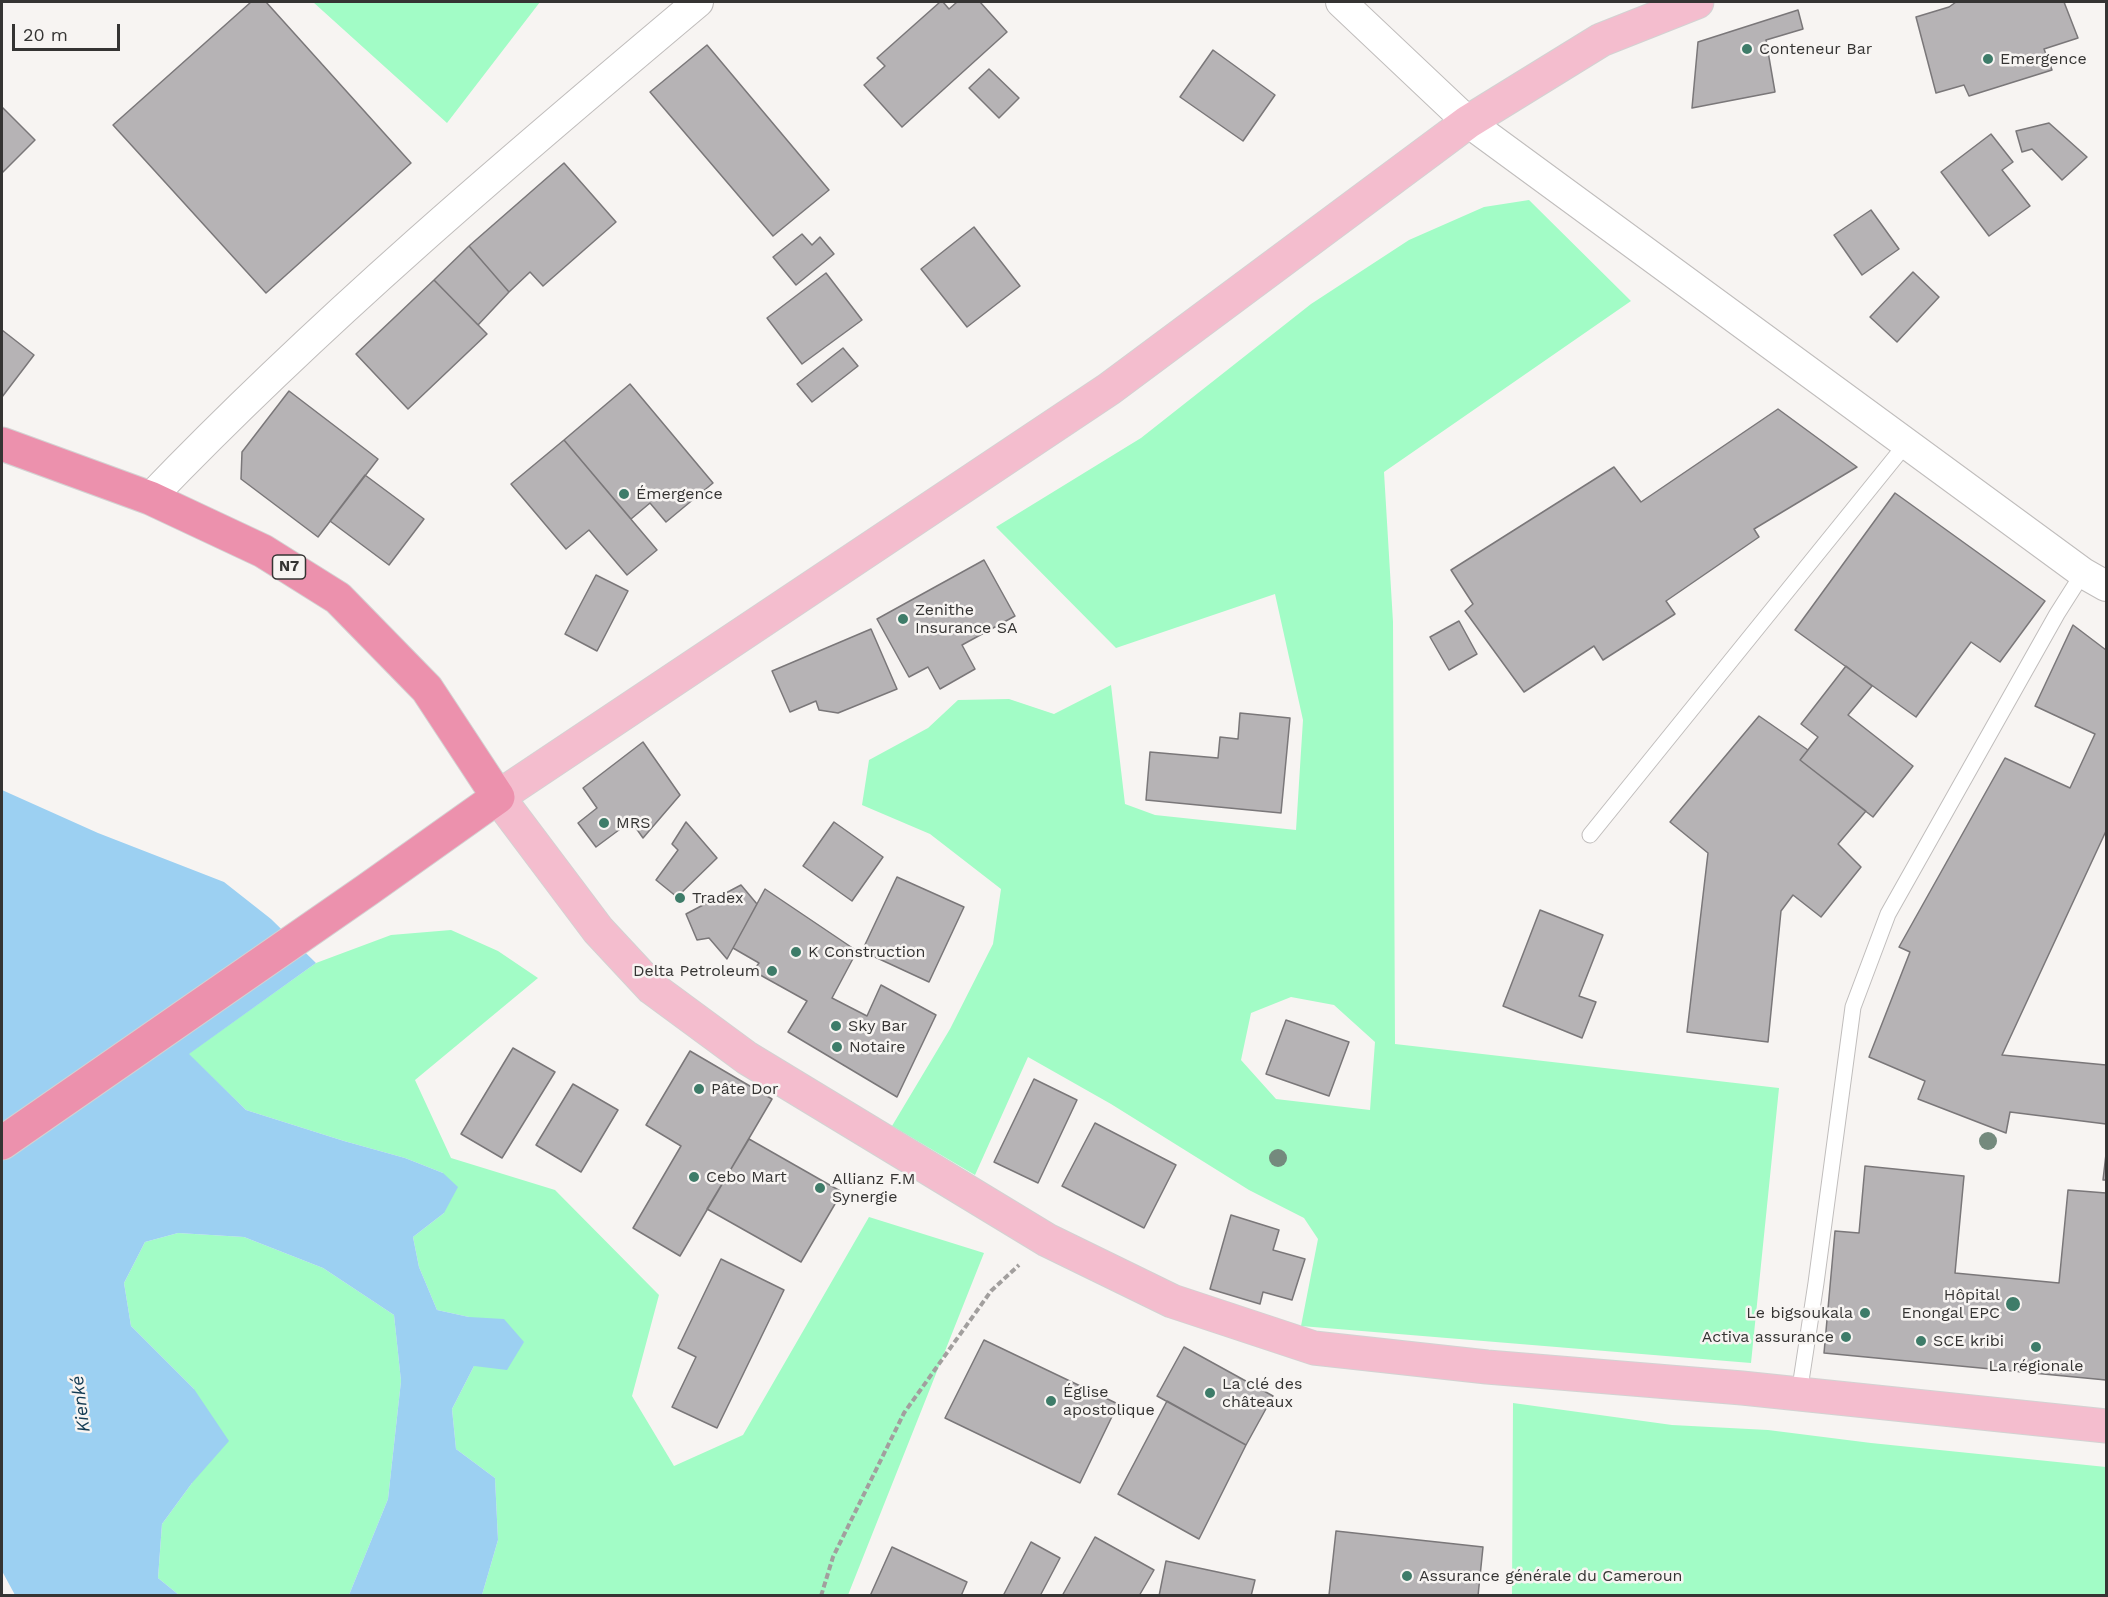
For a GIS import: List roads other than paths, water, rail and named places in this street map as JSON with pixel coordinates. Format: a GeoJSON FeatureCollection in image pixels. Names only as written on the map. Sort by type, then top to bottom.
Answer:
{"type":"FeatureCollection","features":[{"type":"Feature","properties":{"kind":"highway","name":"N7"},"geometry":{"type":"LineString","coordinates":[[2,444],[150,498],[263,551],[338,598],[427,690],[498,797]]}},
{"type":"Feature","properties":{"kind":"highway"},"geometry":{"type":"LineString","coordinates":[[2,1143],[368,890],[498,797]]}},
{"type":"Feature","properties":{"kind":"main road"},"geometry":{"type":"LineString","coordinates":[[1696,2],[1602,40],[1468,122],[1108,389],[498,797],[598,930],[652,988],[747,1058],[1047,1240],[1172,1301],[1314,1348],[1487,1368],[1799,1394],[2106,1426]]}},
{"type":"Feature","properties":{"kind":"street"},"geometry":{"type":"LineString","coordinates":[[150,498],[281,368],[513,158],[698,2]]}},
{"type":"Feature","properties":{"kind":"street"},"geometry":{"type":"LineString","coordinates":[[1341,2],[1468,122],[2095,580]]}},
{"type":"Feature","properties":{"kind":"lane"},"geometry":{"type":"LineString","coordinates":[[1590,835],[1906,444]]}},
{"type":"Feature","properties":{"kind":"lane"},"geometry":{"type":"LineString","coordinates":[[1799,1394],[1853,1007],[1888,914],[2057,614],[2095,580]]}},
{"type":"Feature","properties":{"kind":"water","name":"Kienké"},"geometry":{"type":"Polygon","coordinates":[[[2,790],[98,833],[224,882],[271,919],[316,963],[189,1054],[246,1110],[405,1158],[443,1173],[458,1187],[444,1213],[413,1237],[419,1267],[437,1310],[469,1317],[504,1319],[524,1342],[507,1370],[474,1366],[452,1409],[456,1449],[495,1478],[498,1540],[482,1595],[349,1595],[388,1499],[401,1381],[394,1315],[323,1268],[244,1237],[178,1233],[145,1242],[124,1283],[131,1326],[194,1389],[229,1441],[192,1483],[162,1524],[158,1578],[179,1595],[15,1595],[2,1571],[2,790]]]}},
{"type":"Feature","properties":{"kind":"place","name":"Conteneur Bar"},"geometry":{"type":"Point","coordinates":[1747,49]}},
{"type":"Feature","properties":{"kind":"place","name":"Emergence"},"geometry":{"type":"Point","coordinates":[1988,59]}},
{"type":"Feature","properties":{"kind":"place","name":"Émergence"},"geometry":{"type":"Point","coordinates":[624,494]}},
{"type":"Feature","properties":{"kind":"place","name":"Zenithe Insurance SA"},"geometry":{"type":"Point","coordinates":[903,619]}},
{"type":"Feature","properties":{"kind":"place","name":"MRS"},"geometry":{"type":"Point","coordinates":[604,823]}},
{"type":"Feature","properties":{"kind":"place","name":"Tradex"},"geometry":{"type":"Point","coordinates":[680,898]}},
{"type":"Feature","properties":{"kind":"place","name":"K Construction"},"geometry":{"type":"Point","coordinates":[796,952]}},
{"type":"Feature","properties":{"kind":"place","name":"Delta Petroleum"},"geometry":{"type":"Point","coordinates":[772,971]}},
{"type":"Feature","properties":{"kind":"place","name":"Sky Bar"},"geometry":{"type":"Point","coordinates":[836,1026]}},
{"type":"Feature","properties":{"kind":"place","name":"Notaire"},"geometry":{"type":"Point","coordinates":[837,1047]}},
{"type":"Feature","properties":{"kind":"place","name":"Pâte Dor"},"geometry":{"type":"Point","coordinates":[699,1089]}},
{"type":"Feature","properties":{"kind":"place","name":"Cebo Mart"},"geometry":{"type":"Point","coordinates":[694,1177]}},
{"type":"Feature","properties":{"kind":"place","name":"Allianz F.M Synergie"},"geometry":{"type":"Point","coordinates":[820,1188]}},
{"type":"Feature","properties":{"kind":"place","name":"Hôpital Enongal EPC"},"geometry":{"type":"Point","coordinates":[2013,1304]}},
{"type":"Feature","properties":{"kind":"place","name":"Le bigsoukala"},"geometry":{"type":"Point","coordinates":[1865,1313]}},
{"type":"Feature","properties":{"kind":"place","name":"Activa assurance"},"geometry":{"type":"Point","coordinates":[1846,1337]}},
{"type":"Feature","properties":{"kind":"place","name":"SCE kribi"},"geometry":{"type":"Point","coordinates":[1921,1341]}},
{"type":"Feature","properties":{"kind":"place","name":"La régionale"},"geometry":{"type":"Point","coordinates":[2036,1347]}},
{"type":"Feature","properties":{"kind":"place","name":"La clé des châteaux"},"geometry":{"type":"Point","coordinates":[1210,1393]}},
{"type":"Feature","properties":{"kind":"place","name":"Église apostolique"},"geometry":{"type":"Point","coordinates":[1051,1401]}},
{"type":"Feature","properties":{"kind":"place","name":"Assurance générale du Cameroun"},"geometry":{"type":"Point","coordinates":[1407,1576]}}]}
